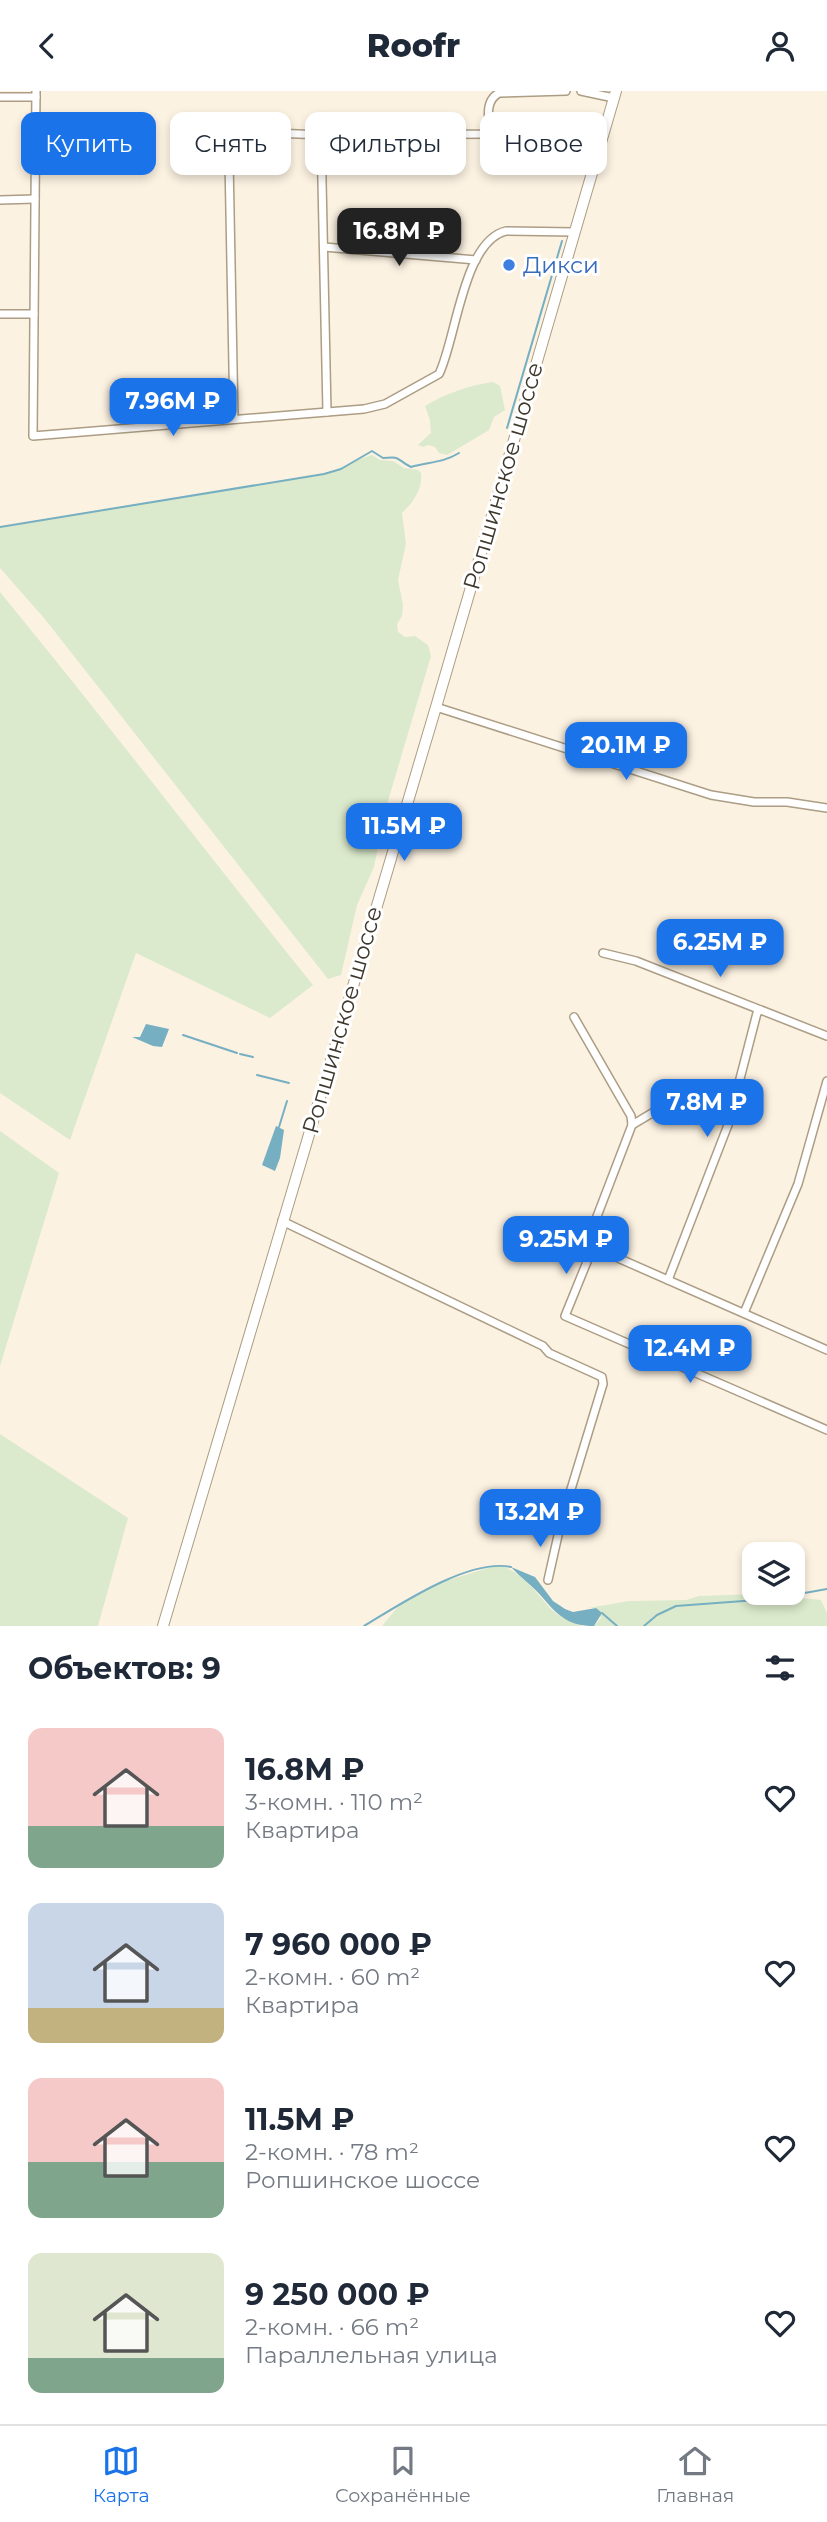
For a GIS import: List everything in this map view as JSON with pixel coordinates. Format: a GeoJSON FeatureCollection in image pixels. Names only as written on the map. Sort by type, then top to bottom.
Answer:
{"type":"FeatureCollection","features":[{"type":"Feature","properties":{"kind":"main road","name":"Ропшинское шоссе"},"geometry":{"type":"LineString","coordinates":[[163,1626],[615,95]]}},
{"type":"Feature","properties":{"kind":"street"},"geometry":{"type":"LineString","coordinates":[[466,134],[490,134],[489,104],[494,95],[566,91]]}},
{"type":"Feature","properties":{"kind":"street"},"geometry":{"type":"LineString","coordinates":[[581,91],[615,95]]}},
{"type":"Feature","properties":{"kind":"street"},"geometry":{"type":"LineString","coordinates":[[0,97],[36,94],[33,436],[364,409],[385,404],[439,374],[470,269],[497,233],[575,232]]}},
{"type":"Feature","properties":{"kind":"street"},"geometry":{"type":"LineString","coordinates":[[234,419],[228,166],[230,152],[236,143],[244,138],[259,135],[305,135]]}},
{"type":"Feature","properties":{"kind":"street"},"geometry":{"type":"LineString","coordinates":[[322,175],[327,412]]}},
{"type":"Feature","properties":{"kind":"street"},"geometry":{"type":"LineString","coordinates":[[0,200],[35,199]]}},
{"type":"Feature","properties":{"kind":"street"},"geometry":{"type":"LineString","coordinates":[[324,247],[476,260]]}},
{"type":"Feature","properties":{"kind":"street"},"geometry":{"type":"LineString","coordinates":[[0,314],[34,314]]}},
{"type":"Feature","properties":{"kind":"street"},"geometry":{"type":"LineString","coordinates":[[436,707],[711,796],[827,807]]}},
{"type":"Feature","properties":{"kind":"street"},"geometry":{"type":"LineString","coordinates":[[603,953],[636,961],[827,1036]]}},
{"type":"Feature","properties":{"kind":"street"},"geometry":{"type":"LineString","coordinates":[[668,1280],[728,1125],[760,1010]]}},
{"type":"Feature","properties":{"kind":"street"},"geometry":{"type":"LineString","coordinates":[[574,1017],[631,1116],[632,1125],[591,1232],[593,1247],[565,1315],[827,1430]]}},
{"type":"Feature","properties":{"kind":"street"},"geometry":{"type":"LineString","coordinates":[[744,1314],[799,1184],[827,1081]]}},
{"type":"Feature","properties":{"kind":"street"},"geometry":{"type":"LineString","coordinates":[[632,1125],[687,1093]]}},
{"type":"Feature","properties":{"kind":"street"},"geometry":{"type":"LineString","coordinates":[[282,1221],[602,1377],[604,1384],[561,1522],[548,1580]]}},
{"type":"Feature","properties":{"kind":"street"},"geometry":{"type":"LineString","coordinates":[[593,1247],[826,1347]]}},
{"type":"Feature","properties":{"kind":"green space"},"geometry":{"type":"Polygon","coordinates":[[[493,382],[500,386],[505,410],[494,417],[489,430],[447,455],[439,453],[435,447],[418,445],[431,433],[425,406],[475,385],[493,382]]]}},
{"type":"Feature","properties":{"kind":"green space"},"geometry":{"type":"Polygon","coordinates":[[[372,455],[421,473],[416,495],[402,513],[406,544],[398,580],[403,605],[402,616],[397,624],[398,632],[405,637],[415,636],[428,645],[431,656],[385,811],[374,867],[357,905],[341,975],[328,979],[44,618],[0,568],[0,527],[324,474],[372,455]]]}},
{"type":"Feature","properties":{"kind":"green space"},"geometry":{"type":"Polygon","coordinates":[[[0,592],[313,985],[270,1018],[136,953],[70,1140],[0,1093],[0,592]]]}},
{"type":"Feature","properties":{"kind":"green space"},"geometry":{"type":"Polygon","coordinates":[[[0,1131],[59,1173],[0,1366],[0,1131]]]}},
{"type":"Feature","properties":{"kind":"green space"},"geometry":{"type":"Polygon","coordinates":[[[0,1434],[128,1518],[98,1626],[0,1626],[0,1434]]]}},
{"type":"Feature","properties":{"kind":"green space"},"geometry":{"type":"Polygon","coordinates":[[[498,1565],[520,1576],[556,1614],[583,1626],[382,1626],[401,1603],[442,1582],[498,1565]]]}},
{"type":"Feature","properties":{"kind":"green space"},"geometry":{"type":"Polygon","coordinates":[[[742,1594],[742,1605],[805,1605],[805,1598],[821,1600],[827,1613],[827,1626],[594,1626],[601,1618],[596,1608],[588,1608],[629,1601],[686,1600],[699,1596],[742,1594]]]}},
{"type":"Feature","properties":{"kind":"water"},"geometry":{"type":"Polygon","coordinates":[[[146,1024],[169,1029],[162,1047],[132,1037],[140,1037],[146,1024]]]}},
{"type":"Feature","properties":{"kind":"water"},"geometry":{"type":"Polygon","coordinates":[[[276,1126],[284,1130],[275,1171],[262,1165],[276,1126]]]}},
{"type":"Feature","properties":{"kind":"water"},"geometry":{"type":"Polygon","coordinates":[[[511,1567],[535,1577],[553,1601],[565,1609],[573,1612],[596,1608],[602,1613],[594,1626],[585,1626],[565,1619],[511,1567]]]}},
{"type":"Feature","properties":{"kind":"waterway"},"geometry":{"type":"LineString","coordinates":[[507,428],[562,241]]}},
{"type":"Feature","properties":{"kind":"waterway"},"geometry":{"type":"LineString","coordinates":[[0,527],[324,474],[341,469],[372,451],[383,458],[396,458],[411,467],[441,461],[459,453]]}},
{"type":"Feature","properties":{"kind":"waterway"},"geometry":{"type":"LineString","coordinates":[[183,1035],[237,1053]]}},
{"type":"Feature","properties":{"kind":"waterway"},"geometry":{"type":"LineString","coordinates":[[240,1054],[253,1057]]}},
{"type":"Feature","properties":{"kind":"waterway"},"geometry":{"type":"LineString","coordinates":[[257,1075],[289,1083]]}},
{"type":"Feature","properties":{"kind":"waterway"},"geometry":{"type":"LineString","coordinates":[[279,1127],[287,1101]]}},
{"type":"Feature","properties":{"kind":"waterway"},"geometry":{"type":"LineString","coordinates":[[364,1626],[455,1576],[475,1569],[511,1567]]}},
{"type":"Feature","properties":{"kind":"waterway"},"geometry":{"type":"LineString","coordinates":[[644,1626],[657,1615],[676,1606],[771,1599],[827,1589]]}},
{"type":"Feature","properties":{"kind":"waterway"},"geometry":{"type":"LineString","coordinates":[[602,1613],[617,1626]]}},
{"type":"Feature","properties":{"kind":"place","name":"Дикси"},"geometry":{"type":"Point","coordinates":[509,265]}}]}
